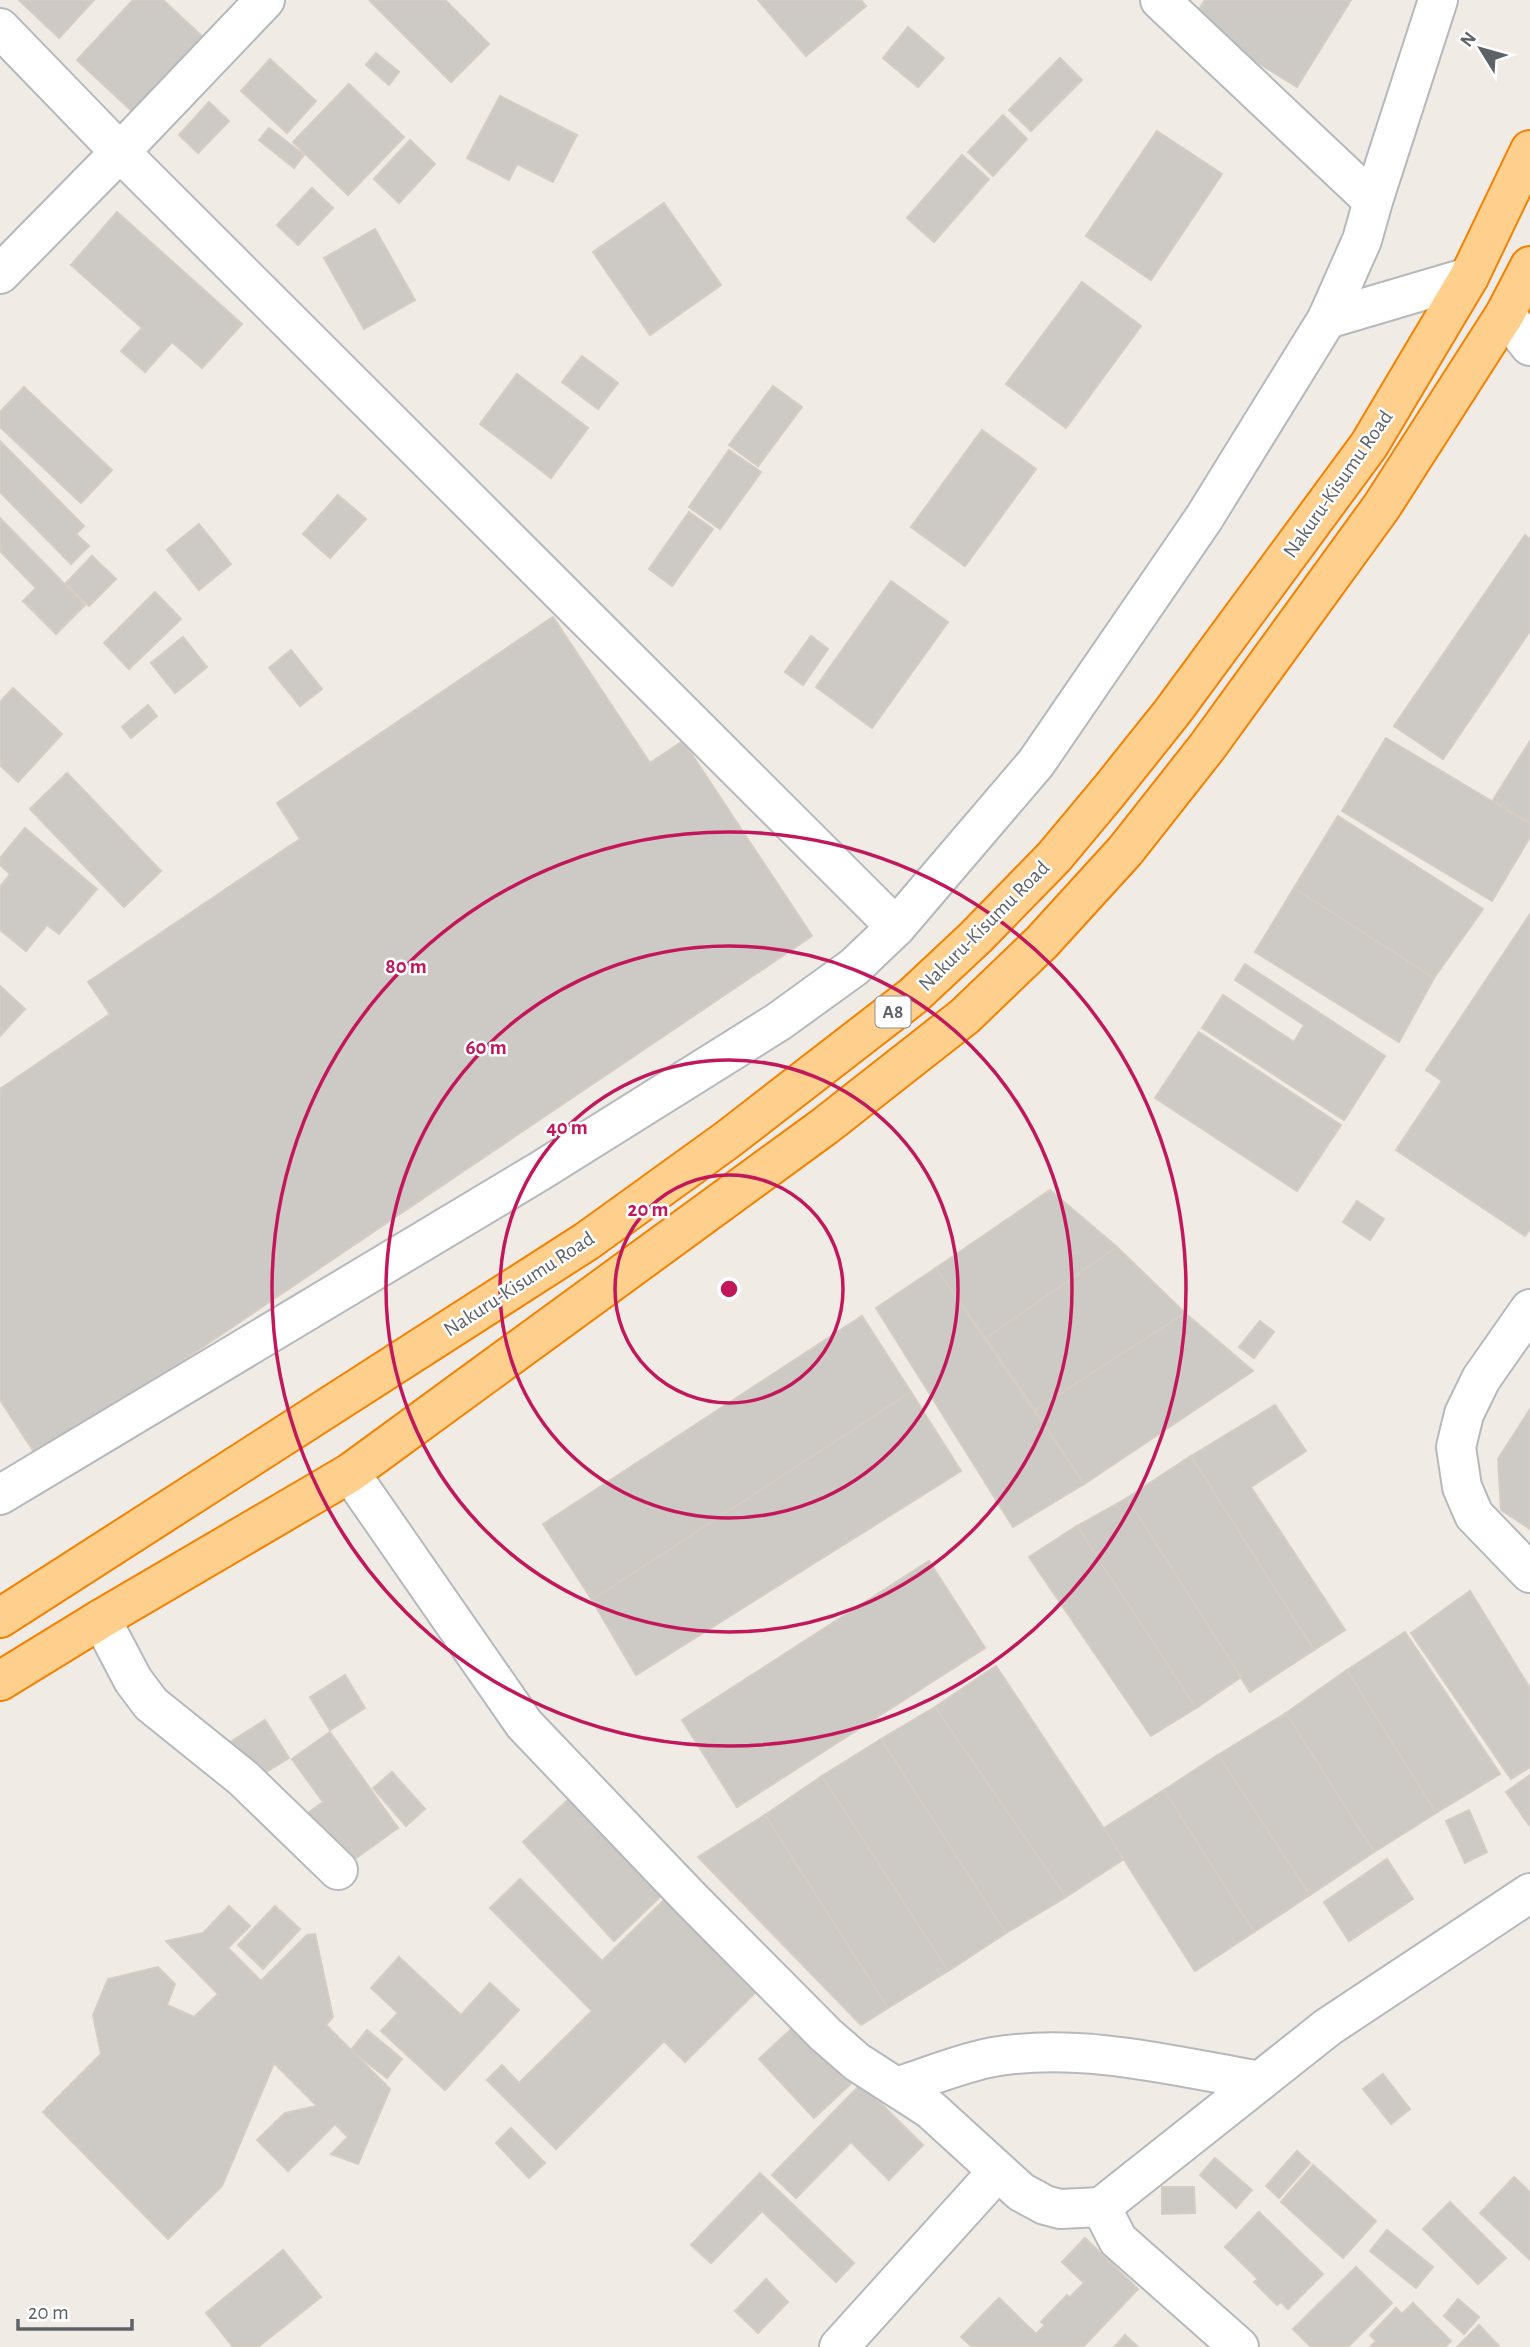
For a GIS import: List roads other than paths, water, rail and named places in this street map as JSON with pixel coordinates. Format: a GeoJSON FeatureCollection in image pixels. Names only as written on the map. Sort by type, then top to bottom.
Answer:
{"type":"FeatureCollection","features":[{"type":"Feature","properties":{"kind":"highway","name":"Nakuru-Kisumu Road"},"geometry":{"type":"LineString","coordinates":[[0,1618],[587,1241],[727,1140],[913,996],[1055,857],[1173,711],[1369,445],[1469,277],[1530,150]]}},
{"type":"Feature","properties":{"kind":"highway","name":"A8"},"geometry":{"type":"LineString","coordinates":[[0,1681],[350,1474],[825,1126],[965,1016],[1042,942],[1125,851],[1207,747],[1382,506],[1505,314],[1530,266]]}},
{"type":"Feature","properties":{"kind":"street"},"geometry":{"type":"LineString","coordinates":[[0,274],[265,0]]}},
{"type":"Feature","properties":{"kind":"street"},"geometry":{"type":"LineString","coordinates":[[1160,0],[1373,201]]}},
{"type":"Feature","properties":{"kind":"street"},"geometry":{"type":"LineString","coordinates":[[0,1496],[540,1171],[766,1029],[854,967],[896,927],[1036,763],[1204,518],[1326,319],[1362,240],[1438,0]]}},
{"type":"Feature","properties":{"kind":"street"},"geometry":{"type":"LineString","coordinates":[[0,28],[120,152],[896,927]]}},
{"type":"Feature","properties":{"kind":"street"},"geometry":{"type":"LineString","coordinates":[[1326,319],[1469,277]]}},
{"type":"Feature","properties":{"kind":"street"},"geometry":{"type":"LineString","coordinates":[[1505,314],[1530,346]]}},
{"type":"Feature","properties":{"kind":"street"},"geometry":{"type":"LineString","coordinates":[[1530,1309],[1480,1379],[1464,1414],[1456,1447],[1462,1487],[1474,1515],[1530,1573]]}},
{"type":"Feature","properties":{"kind":"street"},"geometry":{"type":"LineString","coordinates":[[350,1474],[524,1724],[689,1897],[826,2035],[858,2062],[930,2109],[1021,2192],[1045,2205],[1060,2209],[1101,2207],[1328,2027],[1530,1893]]}},
{"type":"Feature","properties":{"kind":"street"},"geometry":{"type":"LineString","coordinates":[[101,1619],[133,1680],[151,1704],[243,1777],[338,1870]]}},
{"type":"Feature","properties":{"kind":"street"},"geometry":{"type":"LineString","coordinates":[[896,2087],[992,2057],[1055,2051],[1125,2059],[1260,2081]]}},
{"type":"Feature","properties":{"kind":"street"},"geometry":{"type":"LineString","coordinates":[[839,2347],[998,2172]]}},
{"type":"Feature","properties":{"kind":"street"},"geometry":{"type":"LineString","coordinates":[[1101,2207],[1118,2240],[1239,2347]]}}]}
